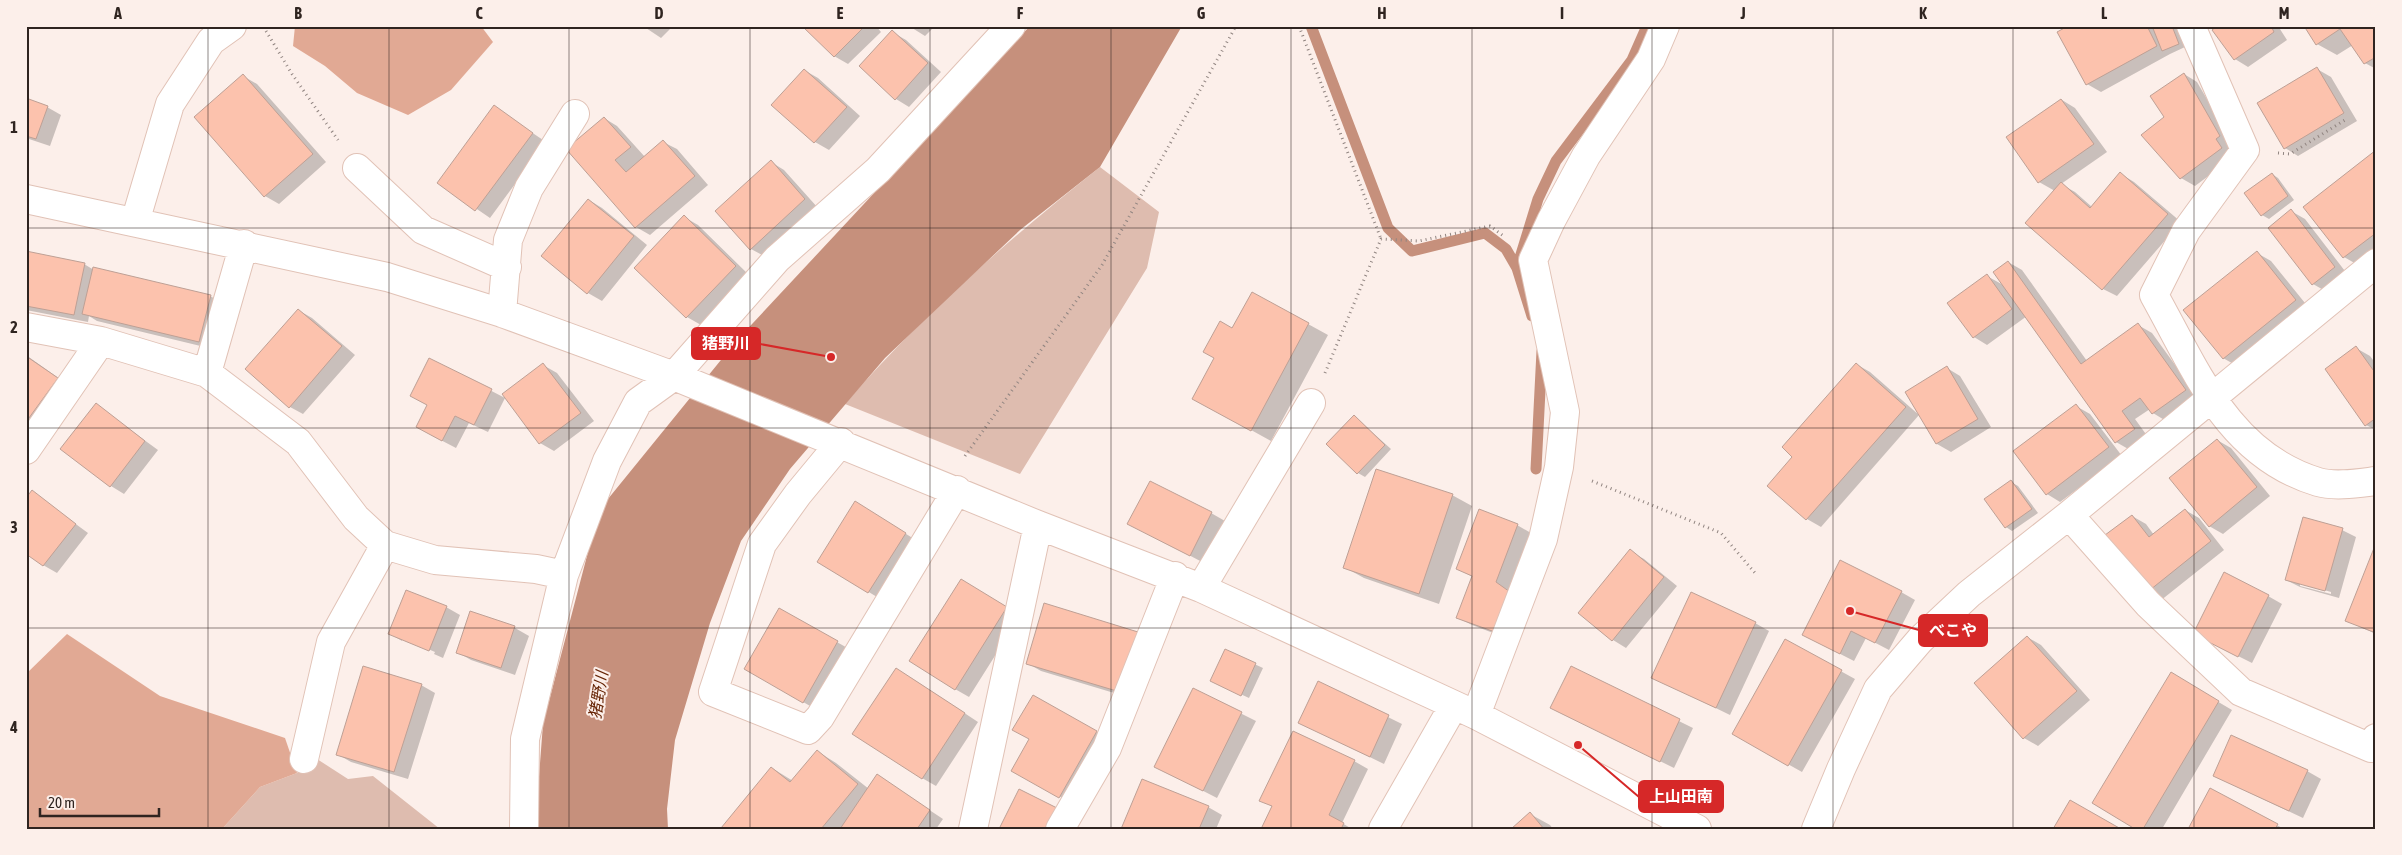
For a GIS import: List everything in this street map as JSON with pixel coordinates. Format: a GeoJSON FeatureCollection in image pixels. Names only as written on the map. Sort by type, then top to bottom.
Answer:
{"type":"FeatureCollection","features":[{"type":"Feature","properties":{"kind":"street"},"geometry":{"type":"LineString","coordinates":[[134,222],[170,104],[211,41],[232,26]]}},
{"type":"Feature","properties":{"kind":"street"},"geometry":{"type":"LineString","coordinates":[[524,829],[525,739],[564,574],[607,461],[638,402],[674,376],[777,259],[878,170],[1011,26]]}},
{"type":"Feature","properties":{"kind":"street"},"geometry":{"type":"LineString","coordinates":[[1383,829],[1465,710],[1543,539],[1559,467],[1565,412],[1533,260],[1551,221],[1586,156],[1651,59],[1666,26]]}},
{"type":"Feature","properties":{"kind":"street"},"geometry":{"type":"LineString","coordinates":[[2191,26],[2245,150],[2186,231],[2154,295],[2211,398],[2233,428],[2274,464],[2320,482],[2376,481]]}},
{"type":"Feature","properties":{"kind":"street"},"geometry":{"type":"LineString","coordinates":[[502,313],[508,240],[529,188],[575,114]]}},
{"type":"Feature","properties":{"kind":"street"},"geometry":{"type":"LineString","coordinates":[[357,168],[423,230],[507,267]]}},
{"type":"Feature","properties":{"kind":"street"},"geometry":{"type":"LineString","coordinates":[[26,199],[244,244],[386,276],[502,313],[674,376],[837,441],[1038,525],[1175,576],[1465,710],[1697,829]]}},
{"type":"Feature","properties":{"kind":"street"},"geometry":{"type":"LineString","coordinates":[[207,373],[244,244]]}},
{"type":"Feature","properties":{"kind":"street"},"geometry":{"type":"LineString","coordinates":[[1816,829],[1878,689],[1920,640],[1969,594],[2069,515],[2376,263]]}},
{"type":"Feature","properties":{"kind":"street"},"geometry":{"type":"LineString","coordinates":[[26,327],[101,341],[207,373],[298,442],[356,518],[385,545],[435,560],[536,569],[564,574]]}},
{"type":"Feature","properties":{"kind":"street"},"geometry":{"type":"LineString","coordinates":[[26,450],[101,341]]}},
{"type":"Feature","properties":{"kind":"street"},"geometry":{"type":"LineString","coordinates":[[1201,588],[1311,403]]}},
{"type":"Feature","properties":{"kind":"street"},"geometry":{"type":"LineString","coordinates":[[837,441],[762,544],[713,692],[808,730],[820,717],[951,488]]}},
{"type":"Feature","properties":{"kind":"street"},"geometry":{"type":"LineString","coordinates":[[2069,515],[2148,604],[2241,692],[2371,748],[2376,738]]}},
{"type":"Feature","properties":{"kind":"street"},"geometry":{"type":"LineString","coordinates":[[973,829],[1038,525]]}},
{"type":"Feature","properties":{"kind":"street"},"geometry":{"type":"LineString","coordinates":[[304,759],[331,642],[385,545]]}},
{"type":"Feature","properties":{"kind":"street"},"geometry":{"type":"LineString","coordinates":[[1060,829],[1107,748],[1175,576]]}},
{"type":"Feature","properties":{"kind":"path"},"geometry":{"type":"LineString","coordinates":[[264,26],[292,74],[357,168]]}},
{"type":"Feature","properties":{"kind":"path"},"geometry":{"type":"LineString","coordinates":[[951,488],[1102,265],[1236,26]]}},
{"type":"Feature","properties":{"kind":"path"},"geometry":{"type":"LineString","coordinates":[[1298,26],[1381,239],[1311,403]]}},
{"type":"Feature","properties":{"kind":"path"},"geometry":{"type":"LineString","coordinates":[[2245,150],[2290,154],[2345,120]]}},
{"type":"Feature","properties":{"kind":"path"},"geometry":{"type":"LineString","coordinates":[[1381,239],[1419,241],[1490,226],[1533,260]]}},
{"type":"Feature","properties":{"kind":"path"},"geometry":{"type":"LineString","coordinates":[[1559,467],[1721,533],[1755,573]]}},
{"type":"Feature","properties":{"kind":"shaded area"},"geometry":{"type":"Polygon","coordinates":[[[295,26],[481,26],[493,42],[451,90],[408,115],[357,93],[325,66],[293,46],[295,26]]]}},
{"type":"Feature","properties":{"kind":"shaded area"},"geometry":{"type":"Polygon","coordinates":[[[1100,167],[1159,212],[1147,268],[1020,474],[845,404],[935,309],[999,250],[1100,167]]]}},
{"type":"Feature","properties":{"kind":"shaded area"},"geometry":{"type":"Polygon","coordinates":[[[67,634],[160,696],[285,738],[297,773],[260,787],[222,829],[26,829],[26,674],[67,634]]]}},
{"type":"Feature","properties":{"kind":"shaded area"},"geometry":{"type":"Polygon","coordinates":[[[317,759],[348,779],[373,776],[440,829],[222,829],[260,787],[297,773],[317,759]]]}},
{"type":"Feature","properties":{"kind":"water"},"geometry":{"type":"Polygon","coordinates":[[[1030,26],[1182,26],[1100,167],[1020,230],[885,358],[790,469],[741,541],[710,623],[675,740],[667,809],[668,829],[535,829],[543,724],[599,510],[738,339],[1030,26]]]}},
{"type":"Feature","properties":{"kind":"building"},"geometry":{"type":"Polygon","coordinates":[[[802,26],[865,26],[834,57],[802,26]]]}},
{"type":"Feature","properties":{"kind":"building"},"geometry":{"type":"Polygon","coordinates":[[[2068,26],[2147,26],[2157,46],[2086,85],[2057,32],[2068,26]]]}},
{"type":"Feature","properties":{"kind":"building"},"geometry":{"type":"Polygon","coordinates":[[[2152,26],[2172,26],[2179,44],[2162,51],[2152,26]]]}},
{"type":"Feature","properties":{"kind":"building"},"geometry":{"type":"Polygon","coordinates":[[[2217,26],[2271,26],[2274,32],[2234,60],[2212,30],[2217,26]]]}},
{"type":"Feature","properties":{"kind":"building"},"geometry":{"type":"Polygon","coordinates":[[[2304,26],[2376,26],[2376,57],[2364,64],[2340,29],[2316,45],[2304,26]]]}},
{"type":"Feature","properties":{"kind":"building"},"geometry":{"type":"Polygon","coordinates":[[[892,30],[928,63],[895,100],[859,66],[892,30]]]}},
{"type":"Feature","properties":{"kind":"building"},"geometry":{"type":"Polygon","coordinates":[[[2317,67],[2344,113],[2284,149],[2257,103],[2317,67]]]}},
{"type":"Feature","properties":{"kind":"building"},"geometry":{"type":"Polygon","coordinates":[[[804,69],[847,107],[814,143],[771,105],[804,69]]]}},
{"type":"Feature","properties":{"kind":"building"},"geometry":{"type":"Polygon","coordinates":[[[2184,73],[2220,136],[2216,139],[2222,148],[2180,179],[2141,135],[2164,117],[2150,96],[2184,73]]]}},
{"type":"Feature","properties":{"kind":"building"},"geometry":{"type":"Polygon","coordinates":[[[243,74],[313,154],[264,197],[194,117],[243,74]]]}},
{"type":"Feature","properties":{"kind":"building"},"geometry":{"type":"Polygon","coordinates":[[[26,98],[48,106],[36,139],[26,136],[26,98]]]}},
{"type":"Feature","properties":{"kind":"building"},"geometry":{"type":"Polygon","coordinates":[[[2061,99],[2094,144],[2038,183],[2006,137],[2061,99]]]}},
{"type":"Feature","properties":{"kind":"building"},"geometry":{"type":"Polygon","coordinates":[[[494,105],[533,133],[475,211],[437,183],[494,105]]]}},
{"type":"Feature","properties":{"kind":"building"},"geometry":{"type":"Polygon","coordinates":[[[604,117],[631,147],[615,160],[626,172],[663,140],[695,176],[635,228],[566,149],[604,117]]]}},
{"type":"Feature","properties":{"kind":"building"},"geometry":{"type":"Polygon","coordinates":[[[2376,150],[2376,233],[2343,258],[2303,207],[2376,150]]]}},
{"type":"Feature","properties":{"kind":"building"},"geometry":{"type":"Polygon","coordinates":[[[771,160],[805,199],[750,250],[715,211],[771,160]]]}},
{"type":"Feature","properties":{"kind":"building"},"geometry":{"type":"Polygon","coordinates":[[[2120,172],[2168,214],[2102,290],[2025,223],[2061,182],[2090,208],[2120,172]]]}},
{"type":"Feature","properties":{"kind":"building"},"geometry":{"type":"Polygon","coordinates":[[[2272,173],[2288,196],[2261,216],[2244,193],[2272,173]]]}},
{"type":"Feature","properties":{"kind":"building"},"geometry":{"type":"Polygon","coordinates":[[[588,199],[634,236],[587,294],[541,256],[588,199]]]}},
{"type":"Feature","properties":{"kind":"building"},"geometry":{"type":"Polygon","coordinates":[[[2291,209],[2335,267],[2312,285],[2268,228],[2291,209]]]}},
{"type":"Feature","properties":{"kind":"building"},"geometry":{"type":"Polygon","coordinates":[[[684,215],[736,266],[686,318],[634,268],[684,215]]]}},
{"type":"Feature","properties":{"kind":"building"},"geometry":{"type":"Polygon","coordinates":[[[26,251],[85,263],[74,315],[26,306],[26,251]]]}},
{"type":"Feature","properties":{"kind":"building"},"geometry":{"type":"Polygon","coordinates":[[[2257,251],[2296,300],[2223,359],[2183,310],[2257,251]]]}},
{"type":"Feature","properties":{"kind":"building"},"geometry":{"type":"Polygon","coordinates":[[[2008,261],[2081,364],[2138,323],[2186,390],[2152,414],[2140,398],[2122,411],[2135,429],[2115,443],[1993,272],[2008,261]]]}},
{"type":"Feature","properties":{"kind":"building"},"geometry":{"type":"Polygon","coordinates":[[[93,267],[211,295],[199,342],[82,314],[93,267]]]}},
{"type":"Feature","properties":{"kind":"building"},"geometry":{"type":"Polygon","coordinates":[[[1987,274],[2012,309],[1973,338],[1947,303],[1987,274]]]}},
{"type":"Feature","properties":{"kind":"building"},"geometry":{"type":"Polygon","coordinates":[[[1252,292],[1309,323],[1251,431],[1192,399],[1214,358],[1203,352],[1220,321],[1232,328],[1252,292]]]}},
{"type":"Feature","properties":{"kind":"building"},"geometry":{"type":"Polygon","coordinates":[[[298,309],[342,346],[289,408],[245,369],[298,309]]]}},
{"type":"Feature","properties":{"kind":"building"},"geometry":{"type":"Polygon","coordinates":[[[2356,346],[2376,374],[2376,418],[2365,426],[2325,369],[2356,346]]]}},
{"type":"Feature","properties":{"kind":"building"},"geometry":{"type":"Polygon","coordinates":[[[26,356],[58,378],[26,422],[26,356]]]}},
{"type":"Feature","properties":{"kind":"building"},"geometry":{"type":"Polygon","coordinates":[[[429,358],[492,389],[474,425],[455,416],[442,441],[416,427],[427,405],[410,396],[429,358]]]}},
{"type":"Feature","properties":{"kind":"building"},"geometry":{"type":"Polygon","coordinates":[[[543,363],[581,413],[539,444],[502,394],[543,363]]]}},
{"type":"Feature","properties":{"kind":"building"},"geometry":{"type":"Polygon","coordinates":[[[1856,363],[1906,407],[1806,520],[1767,486],[1792,457],[1782,447],[1856,363]]]}},
{"type":"Feature","properties":{"kind":"building"},"geometry":{"type":"Polygon","coordinates":[[[1947,366],[1978,419],[1936,444],[1905,392],[1947,366]]]}},
{"type":"Feature","properties":{"kind":"building"},"geometry":{"type":"Polygon","coordinates":[[[96,403],[145,441],[110,487],[60,449],[96,403]]]}},
{"type":"Feature","properties":{"kind":"building"},"geometry":{"type":"Polygon","coordinates":[[[2076,404],[2109,447],[2046,495],[2013,451],[2076,404]]]}},
{"type":"Feature","properties":{"kind":"building"},"geometry":{"type":"Polygon","coordinates":[[[1354,415],[1385,445],[1357,474],[1326,444],[1354,415]]]}},
{"type":"Feature","properties":{"kind":"building"},"geometry":{"type":"Polygon","coordinates":[[[2217,439],[2257,487],[2209,527],[2169,478],[2217,439]]]}},
{"type":"Feature","properties":{"kind":"building"},"geometry":{"type":"Polygon","coordinates":[[[1376,469],[1453,494],[1419,594],[1343,568],[1376,469]]]}},
{"type":"Feature","properties":{"kind":"building"},"geometry":{"type":"Polygon","coordinates":[[[2011,480],[2032,509],[2005,528],[1984,499],[2011,480]]]}},
{"type":"Feature","properties":{"kind":"building"},"geometry":{"type":"Polygon","coordinates":[[[1150,481],[1212,512],[1190,556],[1127,524],[1150,481]]]}},
{"type":"Feature","properties":{"kind":"building"},"geometry":{"type":"Polygon","coordinates":[[[32,490],[76,524],[43,566],[26,554],[26,498],[32,490]]]}},
{"type":"Feature","properties":{"kind":"building"},"geometry":{"type":"Polygon","coordinates":[[[855,501],[906,533],[868,593],[817,562],[855,501]]]}},
{"type":"Feature","properties":{"kind":"building"},"geometry":{"type":"Polygon","coordinates":[[[1479,509],[1518,524],[1496,582],[1510,592],[1495,632],[1456,618],[1472,576],[1456,569],[1479,509]]]}},
{"type":"Feature","properties":{"kind":"building"},"geometry":{"type":"Polygon","coordinates":[[[2185,509],[2211,541],[2145,594],[2101,538],[2132,515],[2149,537],[2185,509]]]}},
{"type":"Feature","properties":{"kind":"building"},"geometry":{"type":"Polygon","coordinates":[[[2303,517],[2343,528],[2325,591],[2285,580],[2303,517]]]}},
{"type":"Feature","properties":{"kind":"building"},"geometry":{"type":"Polygon","coordinates":[[[2376,543],[2376,633],[2345,621],[2376,543]]]}},
{"type":"Feature","properties":{"kind":"building"},"geometry":{"type":"Polygon","coordinates":[[[1630,549],[1664,577],[1612,641],[1578,613],[1630,549]]]}},
{"type":"Feature","properties":{"kind":"building"},"geometry":{"type":"Polygon","coordinates":[[[1840,560],[1902,591],[1875,643],[1851,631],[1840,654],[1802,635],[1840,560]]]}},
{"type":"Feature","properties":{"kind":"building"},"geometry":{"type":"Polygon","coordinates":[[[2224,572],[2269,595],[2238,657],[2193,634],[2224,572]]]}},
{"type":"Feature","properties":{"kind":"building"},"geometry":{"type":"Polygon","coordinates":[[[961,579],[1007,607],[955,690],[909,661],[961,579]]]}},
{"type":"Feature","properties":{"kind":"building"},"geometry":{"type":"Polygon","coordinates":[[[406,590],[447,606],[429,651],[388,634],[406,590]]]}},
{"type":"Feature","properties":{"kind":"building"},"geometry":{"type":"Polygon","coordinates":[[[1691,592],[1756,622],[1716,708],[1651,678],[1691,592]]]}},
{"type":"Feature","properties":{"kind":"building"},"geometry":{"type":"Polygon","coordinates":[[[1044,603],[1138,632],[1120,692],[1026,664],[1044,603]]]}},
{"type":"Feature","properties":{"kind":"building"},"geometry":{"type":"Polygon","coordinates":[[[779,608],[838,641],[803,703],[744,669],[779,608]]]}},
{"type":"Feature","properties":{"kind":"building"},"geometry":{"type":"Polygon","coordinates":[[[470,611],[515,626],[501,668],[456,653],[470,611]]]}},
{"type":"Feature","properties":{"kind":"building"},"geometry":{"type":"Polygon","coordinates":[[[2027,636],[2077,691],[2023,739],[1974,683],[2027,636]]]}},
{"type":"Feature","properties":{"kind":"building"},"geometry":{"type":"Polygon","coordinates":[[[1785,639],[1842,670],[1788,766],[1732,734],[1785,639]]]}},
{"type":"Feature","properties":{"kind":"building"},"geometry":{"type":"Polygon","coordinates":[[[1225,649],[1256,663],[1241,696],[1210,681],[1225,649]]]}},
{"type":"Feature","properties":{"kind":"building"},"geometry":{"type":"Polygon","coordinates":[[[363,666],[422,684],[394,772],[336,755],[363,666]]]}},
{"type":"Feature","properties":{"kind":"building"},"geometry":{"type":"Polygon","coordinates":[[[1571,666],[1680,719],[1660,762],[1550,708],[1571,666]]]}},
{"type":"Feature","properties":{"kind":"building"},"geometry":{"type":"Polygon","coordinates":[[[896,668],[965,713],[922,779],[852,734],[896,668]]]}},
{"type":"Feature","properties":{"kind":"building"},"geometry":{"type":"Polygon","coordinates":[[[2171,672],[2219,701],[2143,829],[2135,829],[2092,803],[2171,672]]]}},
{"type":"Feature","properties":{"kind":"building"},"geometry":{"type":"Polygon","coordinates":[[[1318,681],[1389,715],[1370,757],[1298,723],[1318,681]]]}},
{"type":"Feature","properties":{"kind":"building"},"geometry":{"type":"Polygon","coordinates":[[[1193,688],[1242,712],[1203,791],[1154,767],[1193,688]]]}},
{"type":"Feature","properties":{"kind":"building"},"geometry":{"type":"Polygon","coordinates":[[[1033,695],[1097,731],[1059,798],[1011,771],[1029,739],[1012,730],[1033,695]]]}},
{"type":"Feature","properties":{"kind":"building"},"geometry":{"type":"Polygon","coordinates":[[[1293,731],[1355,760],[1329,815],[1344,823],[1341,829],[1261,829],[1272,806],[1259,801],[1293,731]]]}},
{"type":"Feature","properties":{"kind":"building"},"geometry":{"type":"Polygon","coordinates":[[[2231,735],[2308,770],[2289,811],[2213,776],[2231,735]]]}},
{"type":"Feature","properties":{"kind":"building"},"geometry":{"type":"Polygon","coordinates":[[[817,750],[858,784],[821,829],[721,828],[771,767],[790,782],[817,750]]]}},
{"type":"Feature","properties":{"kind":"building"},"geometry":{"type":"Polygon","coordinates":[[[877,774],[930,810],[917,829],[840,829],[877,774]]]}},
{"type":"Feature","properties":{"kind":"building"},"geometry":{"type":"Polygon","coordinates":[[[1142,779],[1209,806],[1199,829],[1121,829],[1142,779]]]}},
{"type":"Feature","properties":{"kind":"building"},"geometry":{"type":"Polygon","coordinates":[[[2210,788],[2278,824],[2275,829],[2188,829],[2210,788]]]}},
{"type":"Feature","properties":{"kind":"building"},"geometry":{"type":"Polygon","coordinates":[[[1019,789],[1057,808],[1047,829],[999,829],[1019,789]]]}},
{"type":"Feature","properties":{"kind":"building"},"geometry":{"type":"Polygon","coordinates":[[[2070,800],[2121,829],[2053,829],[2070,800]]]}},
{"type":"Feature","properties":{"kind":"building"},"geometry":{"type":"Polygon","coordinates":[[[1530,812],[1544,829],[1511,829],[1530,812]]]}},
{"type":"Feature","properties":{"kind":"waterway"},"geometry":{"type":"LineString","coordinates":[[1311,26],[1388,228],[1412,251],[1485,233],[1506,249],[1517,268],[1532,316]]}},
{"type":"Feature","properties":{"kind":"waterway"},"geometry":{"type":"LineString","coordinates":[[1519,261],[1538,199],[1556,161],[1632,60],[1647,26]]}},
{"type":"Feature","properties":{"kind":"waterway"},"geometry":{"type":"LineString","coordinates":[[1536,469],[1542,351]]}},
{"type":"Feature","properties":{"kind":"place","name":"猪野川"},"geometry":{"type":"Point","coordinates":[831,357]}},
{"type":"Feature","properties":{"kind":"place","name":"べこや"},"geometry":{"type":"Point","coordinates":[1850,611]}},
{"type":"Feature","properties":{"kind":"place","name":"上山田南"},"geometry":{"type":"Point","coordinates":[1578,745]}}]}
